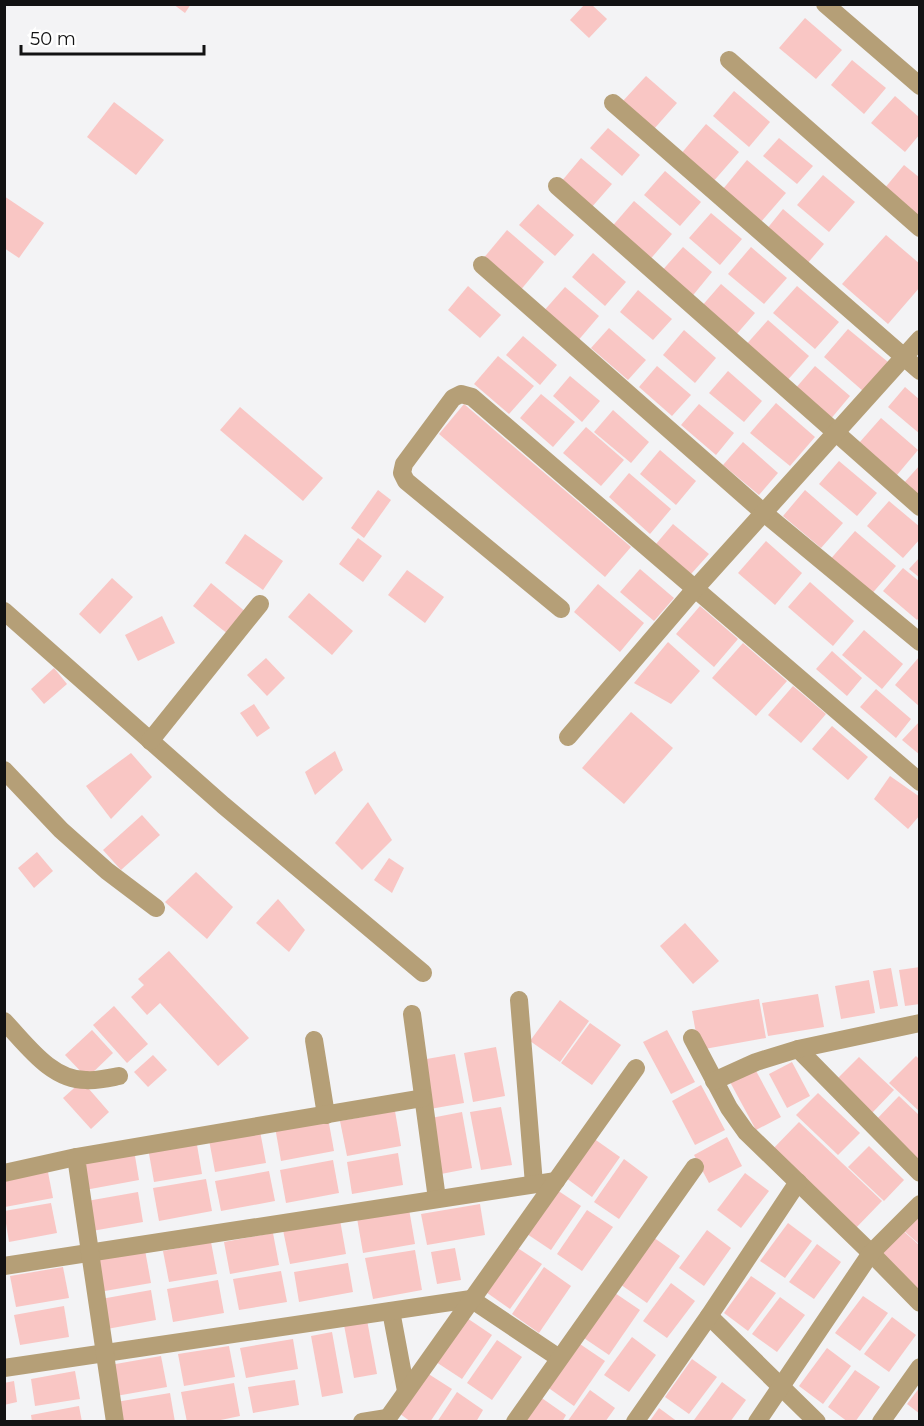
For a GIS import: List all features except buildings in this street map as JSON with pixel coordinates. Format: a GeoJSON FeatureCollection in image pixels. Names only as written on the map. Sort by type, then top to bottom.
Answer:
{"type":"FeatureCollection","features":[{"type":"Feature","properties":{"kind":"street"},"geometry":{"type":"LineString","coordinates":[[825,4],[920,86]]}},
{"type":"Feature","properties":{"kind":"street"},"geometry":{"type":"LineString","coordinates":[[729,60],[920,228]]}},
{"type":"Feature","properties":{"kind":"street"},"geometry":{"type":"LineString","coordinates":[[614,103],[920,372]]}},
{"type":"Feature","properties":{"kind":"street"},"geometry":{"type":"LineString","coordinates":[[558,186],[920,507]]}},
{"type":"Feature","properties":{"kind":"street"},"geometry":{"type":"LineString","coordinates":[[482,265],[764,513],[920,642]]}},
{"type":"Feature","properties":{"kind":"street"},"geometry":{"type":"LineString","coordinates":[[568,737],[694,590],[920,339]]}},
{"type":"Feature","properties":{"kind":"street"},"geometry":{"type":"LineString","coordinates":[[561,609],[406,481],[402,473],[404,464],[453,398],[461,394],[472,397],[920,783]]}},
{"type":"Feature","properties":{"kind":"street"},"geometry":{"type":"LineString","coordinates":[[150,741],[260,604]]}},
{"type":"Feature","properties":{"kind":"street"},"geometry":{"type":"LineString","coordinates":[[4,611],[150,741],[423,973]]}},
{"type":"Feature","properties":{"kind":"street"},"geometry":{"type":"LineString","coordinates":[[4,770],[62,830],[156,908]]}},
{"type":"Feature","properties":{"kind":"street"},"geometry":{"type":"LineString","coordinates":[[519,1000],[534,1184]]}},
{"type":"Feature","properties":{"kind":"street"},"geometry":{"type":"LineString","coordinates":[[412,1014],[436,1199]]}},
{"type":"Feature","properties":{"kind":"street"},"geometry":{"type":"LineString","coordinates":[[4,1021],[45,1064],[64,1076],[86,1081],[119,1076]]}},
{"type":"Feature","properties":{"kind":"street"},"geometry":{"type":"LineString","coordinates":[[714,1082],[756,1062],[798,1049],[920,1023]]}},
{"type":"Feature","properties":{"kind":"street"},"geometry":{"type":"LineString","coordinates":[[692,1038],[714,1082],[746,1132],[920,1303]]}},
{"type":"Feature","properties":{"kind":"street"},"geometry":{"type":"LineString","coordinates":[[314,1040],[326,1115]]}},
{"type":"Feature","properties":{"kind":"street"},"geometry":{"type":"LineString","coordinates":[[798,1049],[920,1173]]}},
{"type":"Feature","properties":{"kind":"street"},"geometry":{"type":"LineString","coordinates":[[362,1422],[386,1420],[636,1068]]}},
{"type":"Feature","properties":{"kind":"street"},"geometry":{"type":"LineString","coordinates":[[4,1173],[76,1157],[423,1098]]}},
{"type":"Feature","properties":{"kind":"street"},"geometry":{"type":"LineString","coordinates":[[76,1157],[115,1422]]}},
{"type":"Feature","properties":{"kind":"street"},"geometry":{"type":"LineString","coordinates":[[515,1422],[695,1167]]}},
{"type":"Feature","properties":{"kind":"street"},"geometry":{"type":"LineString","coordinates":[[4,1266],[556,1181]]}},
{"type":"Feature","properties":{"kind":"street"},"geometry":{"type":"LineString","coordinates":[[636,1422],[798,1182]]}},
{"type":"Feature","properties":{"kind":"street"},"geometry":{"type":"LineString","coordinates":[[757,1422],[871,1253],[920,1204]]}},
{"type":"Feature","properties":{"kind":"street"},"geometry":{"type":"LineString","coordinates":[[4,1368],[471,1299],[560,1358]]}},
{"type":"Feature","properties":{"kind":"street"},"geometry":{"type":"LineString","coordinates":[[391,1311],[406,1391]]}},
{"type":"Feature","properties":{"kind":"street"},"geometry":{"type":"LineString","coordinates":[[709,1316],[817,1422]]}},
{"type":"Feature","properties":{"kind":"street"},"geometry":{"type":"LineString","coordinates":[[881,1422],[920,1367]]}}]}
